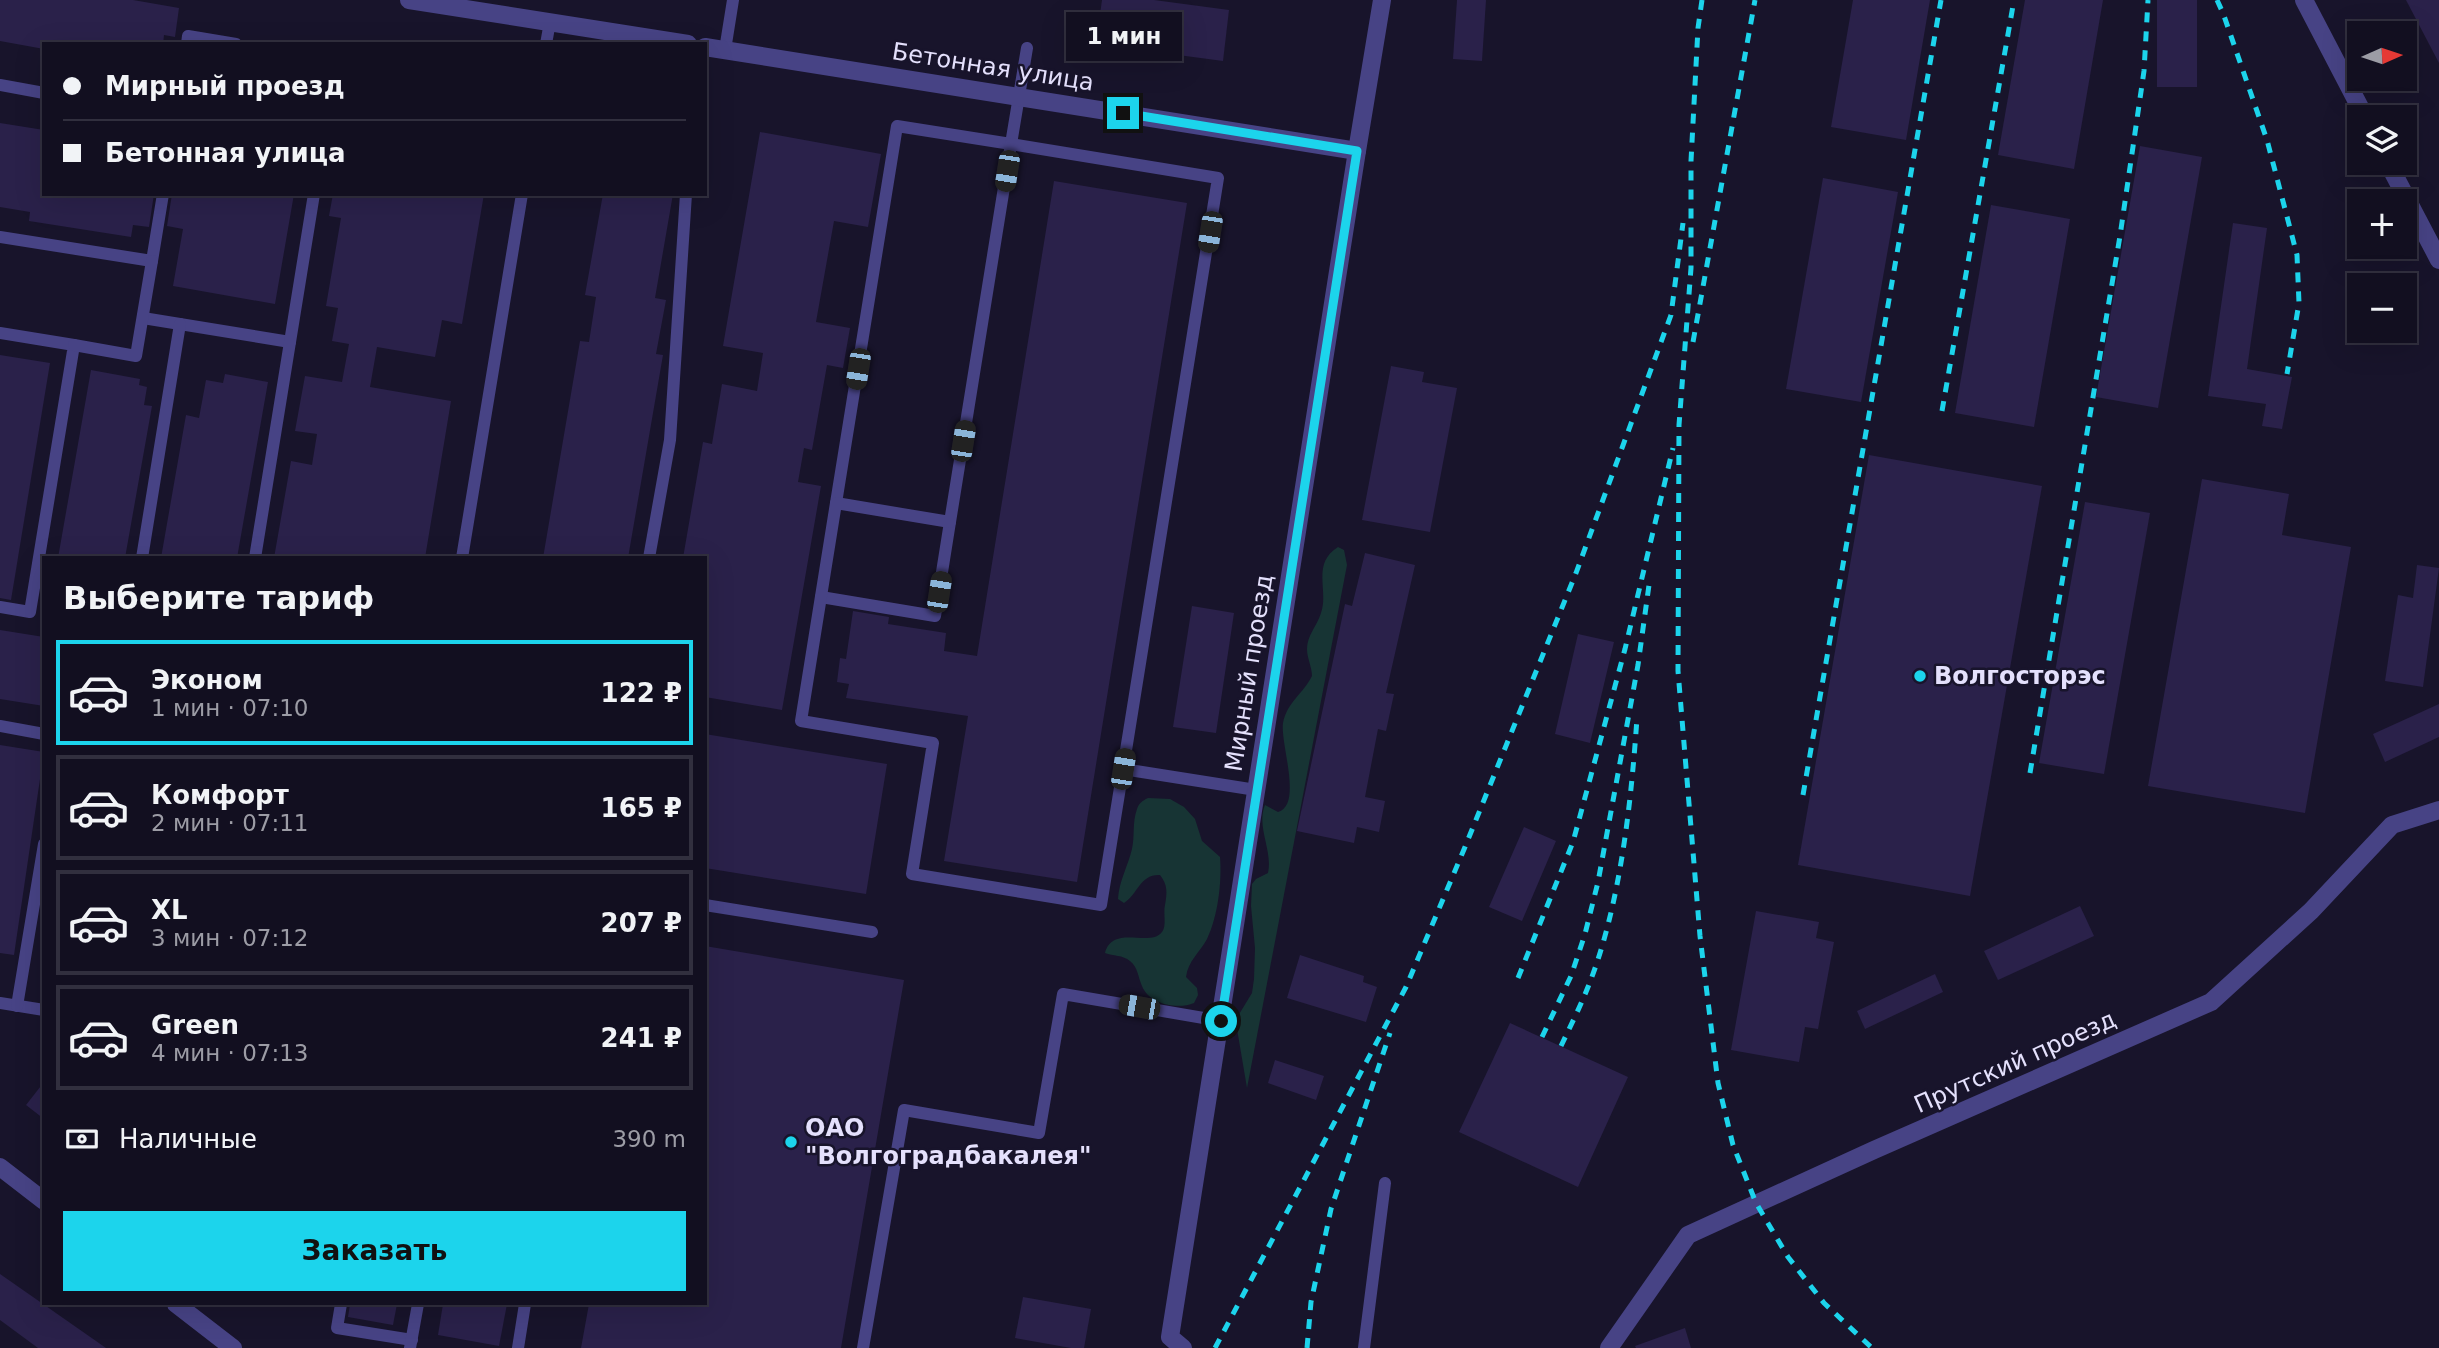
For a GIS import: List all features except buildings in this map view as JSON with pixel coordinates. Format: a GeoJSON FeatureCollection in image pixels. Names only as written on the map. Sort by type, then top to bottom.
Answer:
{"type":"FeatureCollection","features":[{"type":"Feature","properties":{"kind":"street"},"geometry":{"type":"LineString","coordinates":[[409,0],[457,4],[675,42]]}},
{"type":"Feature","properties":{"kind":"street","name":"Мирный проезд"},"geometry":{"type":"LineString","coordinates":[[1183,1348],[1170,1337],[1382,0]]}},
{"type":"Feature","properties":{"kind":"street"},"geometry":{"type":"LineString","coordinates":[[2304,0],[2359,105]]}},
{"type":"Feature","properties":{"kind":"street","name":"Бетонная улица"},"geometry":{"type":"LineString","coordinates":[[707,47],[1357,151]]}},
{"type":"Feature","properties":{"kind":"street"},"geometry":{"type":"LineString","coordinates":[[2394,175],[2439,260]]}},
{"type":"Feature","properties":{"kind":"street","name":"Прутский проезд"},"geometry":{"type":"LineString","coordinates":[[1609,1348],[1688,1235],[2211,1002],[2311,911],[2392,825],[2439,810]]}},
{"type":"Feature","properties":{"kind":"street"},"geometry":{"type":"LineString","coordinates":[[0,1167],[42,1199]]}},
{"type":"Feature","properties":{"kind":"street"},"geometry":{"type":"LineString","coordinates":[[177,1305],[233,1348]]}},
{"type":"Feature","properties":{"kind":"lane"},"geometry":{"type":"LineString","coordinates":[[725,50],[733,0]]}},
{"type":"Feature","properties":{"kind":"lane"},"geometry":{"type":"LineString","coordinates":[[546,42],[550,22]]}},
{"type":"Feature","properties":{"kind":"lane"},"geometry":{"type":"LineString","coordinates":[[187,42],[188,36],[224,42]]}},
{"type":"Feature","properties":{"kind":"lane"},"geometry":{"type":"LineString","coordinates":[[821,597],[935,615],[1027,48]]}},
{"type":"Feature","properties":{"kind":"lane"},"geometry":{"type":"LineString","coordinates":[[0,85],[42,93]]}},
{"type":"Feature","properties":{"kind":"lane"},"geometry":{"type":"LineString","coordinates":[[897,126],[1219,178],[1101,905],[912,874],[933,743],[801,721],[836,503],[897,126]]}},
{"type":"Feature","properties":{"kind":"lane"},"geometry":{"type":"LineString","coordinates":[[0,333],[136,356],[163,196]]}},
{"type":"Feature","properties":{"kind":"lane"},"geometry":{"type":"LineString","coordinates":[[255,556],[314,196]]}},
{"type":"Feature","properties":{"kind":"lane"},"geometry":{"type":"LineString","coordinates":[[463,556],[522,196]]}},
{"type":"Feature","properties":{"kind":"lane"},"geometry":{"type":"LineString","coordinates":[[649,556],[670,440],[686,196]]}},
{"type":"Feature","properties":{"kind":"lane"},"geometry":{"type":"LineString","coordinates":[[0,237],[152,261]]}},
{"type":"Feature","properties":{"kind":"lane"},"geometry":{"type":"LineString","coordinates":[[142,318],[290,342]]}},
{"type":"Feature","properties":{"kind":"lane"},"geometry":{"type":"LineString","coordinates":[[142,556],[180,324]]}},
{"type":"Feature","properties":{"kind":"lane"},"geometry":{"type":"LineString","coordinates":[[45,556],[74,345]]}},
{"type":"Feature","properties":{"kind":"lane"},"geometry":{"type":"LineString","coordinates":[[836,503],[950,522]]}},
{"type":"Feature","properties":{"kind":"lane"},"geometry":{"type":"LineString","coordinates":[[0,607],[37,613],[42,577]]}},
{"type":"Feature","properties":{"kind":"lane"},"geometry":{"type":"LineString","coordinates":[[0,726],[42,734]]}},
{"type":"Feature","properties":{"kind":"lane"},"geometry":{"type":"LineString","coordinates":[[1123,769],[1256,790]]}},
{"type":"Feature","properties":{"kind":"lane"},"geometry":{"type":"LineString","coordinates":[[17,1006],[42,856]]}},
{"type":"Feature","properties":{"kind":"lane"},"geometry":{"type":"LineString","coordinates":[[707,905],[872,932]]}},
{"type":"Feature","properties":{"kind":"lane"},"geometry":{"type":"LineString","coordinates":[[863,1348],[904,1110],[1039,1133],[1063,994],[1221,1021]]}},
{"type":"Feature","properties":{"kind":"lane"},"geometry":{"type":"LineString","coordinates":[[0,1003],[42,1010]]}},
{"type":"Feature","properties":{"kind":"lane"},"geometry":{"type":"LineString","coordinates":[[1364,1348],[1385,1183]]}},
{"type":"Feature","properties":{"kind":"lane"},"geometry":{"type":"LineString","coordinates":[[341,1305],[337,1328],[411,1344],[418,1305]]}},
{"type":"Feature","properties":{"kind":"lane"},"geometry":{"type":"LineString","coordinates":[[518,1348],[525,1305]]}},
{"type":"Feature","properties":{"kind":"green space"},"geometry":{"type":"Polygon","coordinates":[[[1338,547],[1344,550],[1347,565],[1247,1088],[1236,1023],[1252,993],[1254,979],[1252,884],[1268,873],[1263,813],[1265,805],[1278,812],[1285,807],[1289,798],[1283,723],[1288,709],[1312,676],[1307,644],[1323,604],[1322,578],[1325,561],[1338,547]]]}},
{"type":"Feature","properties":{"kind":"green space"},"geometry":{"type":"Polygon","coordinates":[[[1148,798],[1170,799],[1184,807],[1195,819],[1202,841],[1220,857],[1220,888],[1214,920],[1186,977],[1197,988],[1198,995],[1194,1003],[1187,1005],[1157,1001],[1142,986],[1133,963],[1105,953],[1109,944],[1116,940],[1156,936],[1162,932],[1165,923],[1166,889],[1160,875],[1144,881],[1124,903],[1118,899],[1132,849],[1137,809],[1141,802],[1148,798]]]}},
{"type":"Feature","properties":{"kind":"railway"},"geometry":{"type":"LineString","coordinates":[[1702,0],[1691,161],[1691,268],[1679,425],[1678,671],[1700,936],[1718,1083],[1733,1145],[1756,1203],[1788,1257],[1824,1303],[1872,1348]]}},
{"type":"Feature","properties":{"kind":"railway"},"geometry":{"type":"LineString","coordinates":[[1693,342],[1755,0]]}},
{"type":"Feature","properties":{"kind":"railway"},"geometry":{"type":"LineString","coordinates":[[1803,795],[1941,0]]}},
{"type":"Feature","properties":{"kind":"railway"},"geometry":{"type":"LineString","coordinates":[[1942,411],[2014,0]]}},
{"type":"Feature","properties":{"kind":"railway"},"geometry":{"type":"LineString","coordinates":[[2030,773],[2120,236],[2144,71],[2148,0]]}},
{"type":"Feature","properties":{"kind":"railway"},"geometry":{"type":"LineString","coordinates":[[2217,0],[2267,140],[2297,255],[2299,303],[2287,374]]}},
{"type":"Feature","properties":{"kind":"railway"},"geometry":{"type":"LineString","coordinates":[[1215,1348],[1406,987],[1465,847],[1576,573],[1671,315],[1683,223]]}},
{"type":"Feature","properties":{"kind":"railway"},"geometry":{"type":"LineString","coordinates":[[1518,978],[1573,842],[1625,649],[1673,448]]}},
{"type":"Feature","properties":{"kind":"railway"},"geometry":{"type":"LineString","coordinates":[[1542,1037],[1571,976],[1598,882],[1638,665],[1649,585]]}},
{"type":"Feature","properties":{"kind":"railway"},"geometry":{"type":"LineString","coordinates":[[1561,1046],[1599,956],[1616,890],[1627,820],[1637,718]]}},
{"type":"Feature","properties":{"kind":"railway"},"geometry":{"type":"LineString","coordinates":[[1307,1348],[1311,1302],[1331,1209],[1390,1033]]}},
{"type":"Feature","properties":{"kind":"place","name":"Волгосторэс"},"geometry":{"type":"Point","coordinates":[1920,676]}},
{"type":"Feature","properties":{"kind":"place","name":"ОАО \"Волгоградбакалея\""},"geometry":{"type":"Point","coordinates":[791,1142]}},
{"type":"Feature","properties":{"kind":"route"},"geometry":{"type":"LineString","coordinates":[[1123,113],[1357,151],[1221,1021]]}}]}
